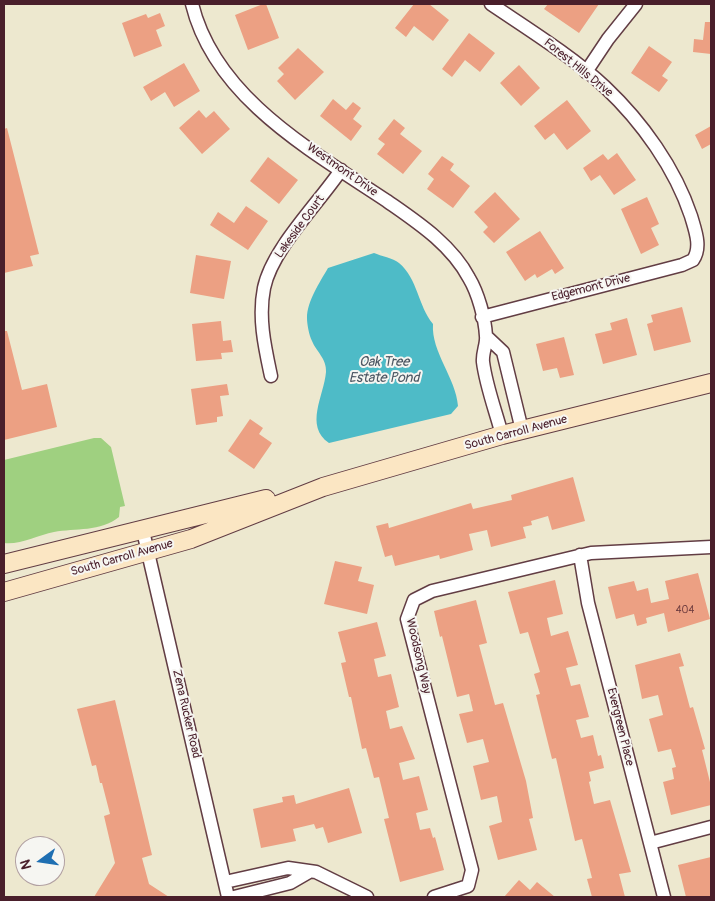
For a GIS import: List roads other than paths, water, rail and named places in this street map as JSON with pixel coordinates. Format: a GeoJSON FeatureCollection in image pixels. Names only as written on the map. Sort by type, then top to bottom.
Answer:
{"type":"FeatureCollection","features":[{"type":"Feature","properties":{"kind":"main road","name":"South Carroll Avenue"},"geometry":{"type":"LineString","coordinates":[[4,564],[283,495],[323,487],[502,435],[711,383]]}},
{"type":"Feature","properties":{"kind":"main road","name":"South Carroll Avenue"},"geometry":{"type":"LineString","coordinates":[[4,592],[191,539],[323,487]]}},
{"type":"Feature","properties":{"kind":"main road"},"geometry":{"type":"LineString","coordinates":[[4,571],[53,553]]}},
{"type":"Feature","properties":{"kind":"street","name":"Westmont Drive"},"geometry":{"type":"LineString","coordinates":[[192,4],[203,36],[227,74],[246,96],[271,120],[417,222],[457,260],[469,278],[482,317],[486,336],[483,361],[502,435]]}},
{"type":"Feature","properties":{"kind":"street","name":"Forest Hills Drive"},"geometry":{"type":"LineString","coordinates":[[491,4],[586,72],[604,87],[644,130],[672,173],[687,206],[696,233],[697,255]]}},
{"type":"Feature","properties":{"kind":"street"},"geometry":{"type":"LineString","coordinates":[[586,72],[608,39],[636,4]]}},
{"type":"Feature","properties":{"kind":"street","name":"Lakeside Court"},"geometry":{"type":"LineString","coordinates":[[271,376],[262,322],[264,288],[280,251],[341,170]]}},
{"type":"Feature","properties":{"kind":"street","name":"Edgemont Drive"},"geometry":{"type":"LineString","coordinates":[[482,317],[682,265],[693,260],[697,255]]}},
{"type":"Feature","properties":{"kind":"street"},"geometry":{"type":"LineString","coordinates":[[486,336],[503,352],[522,430]]}},
{"type":"Feature","properties":{"kind":"street","name":"Zena Rucker Road"},"geometry":{"type":"LineString","coordinates":[[143,531],[228,897]]}},
{"type":"Feature","properties":{"kind":"street","name":"Woodsong Way"},"geometry":{"type":"LineString","coordinates":[[434,897],[468,886],[472,870],[408,619],[409,609],[414,600],[426,593],[580,555],[616,551],[711,547]]}},
{"type":"Feature","properties":{"kind":"street","name":"Evergreen Place"},"geometry":{"type":"LineString","coordinates":[[580,555],[588,603],[664,897]]}},
{"type":"Feature","properties":{"kind":"street"},"geometry":{"type":"LineString","coordinates":[[650,843],[711,827]]}},
{"type":"Feature","properties":{"kind":"street"},"geometry":{"type":"LineString","coordinates":[[224,882],[288,868],[323,875],[367,897]]}},
{"type":"Feature","properties":{"kind":"street"},"geometry":{"type":"LineString","coordinates":[[234,897],[290,883],[309,872]]}},
{"type":"Feature","properties":{"kind":"water","name":"Oak Tree Estate Pond"},"geometry":{"type":"Polygon","coordinates":[[[374,253],[399,263],[410,277],[433,324],[436,345],[453,385],[458,406],[451,414],[329,443],[322,436],[318,428],[317,410],[325,381],[326,367],[310,336],[307,323],[309,305],[328,268],[374,253]]]}}]}
